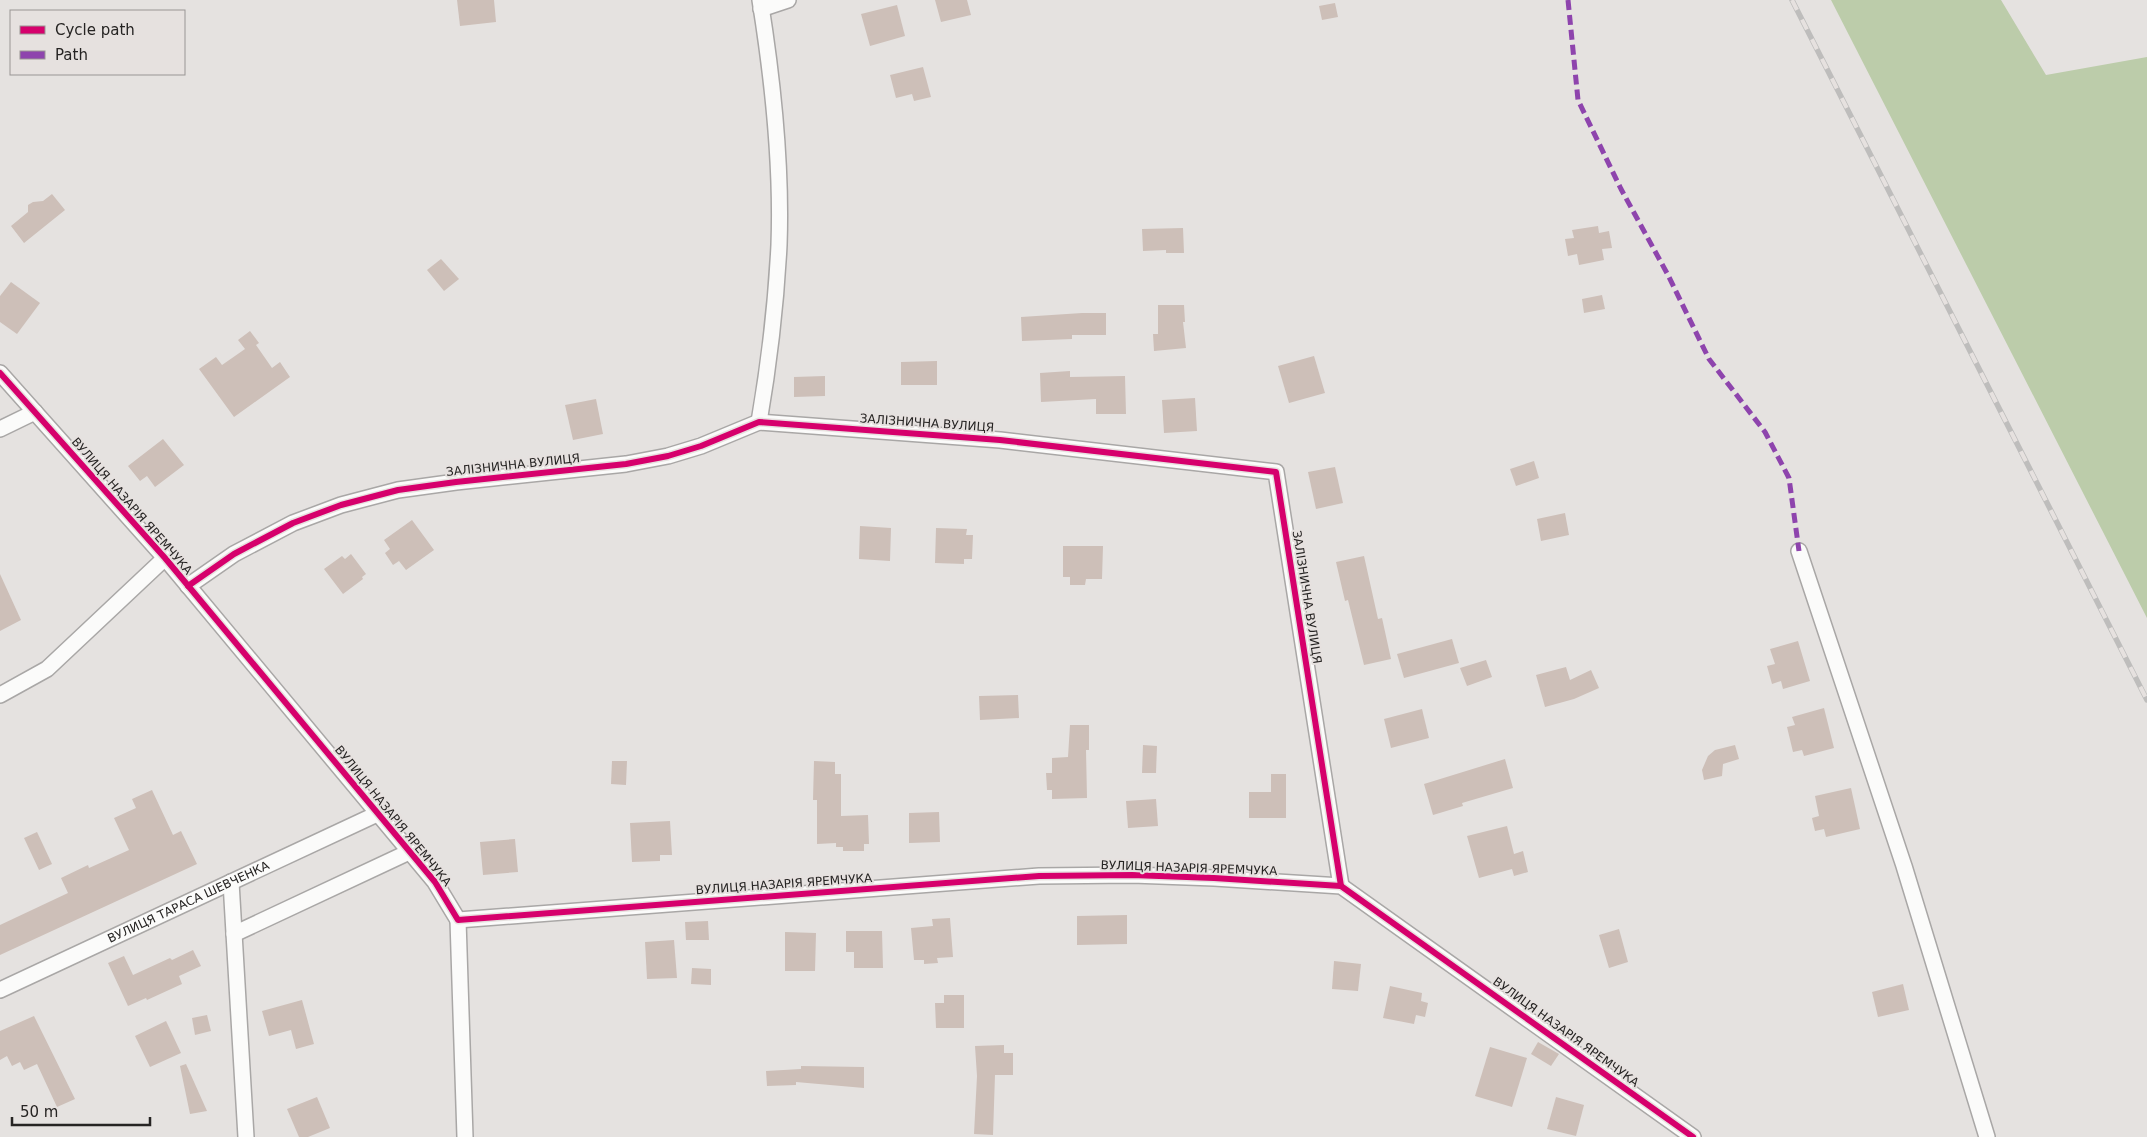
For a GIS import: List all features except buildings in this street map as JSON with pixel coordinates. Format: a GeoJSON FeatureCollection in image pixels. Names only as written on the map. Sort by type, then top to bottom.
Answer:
{"type":"FeatureCollection","features":[{"type":"Feature","properties":{"kind":"street"},"geometry":{"type":"LineString","coordinates":[[759,422],[771,347],[779,245],[778,166],[773,95],[760,5],[788,0]]}},
{"type":"Feature","properties":{"kind":"street","name":"ВУЛИЦЯ НАЗАРІЯ ЯРЕМЧУКА"},"geometry":{"type":"LineString","coordinates":[[0,372],[188,586],[435,882],[458,920],[1039,876],[1214,878],[1341,886],[1693,1137]]}},
{"type":"Feature","properties":{"kind":"street"},"geometry":{"type":"LineString","coordinates":[[0,429],[35,412]]}},
{"type":"Feature","properties":{"kind":"street","name":"ЗАЛІЗНИЧНА ВУЛИЦЯ"},"geometry":{"type":"LineString","coordinates":[[188,586],[234,554],[293,523],[341,505],[408,488],[626,464],[668,456],[701,446],[759,422],[1000,440],[1276,472],[1341,886]]}},
{"type":"Feature","properties":{"kind":"street"},"geometry":{"type":"LineString","coordinates":[[1800,551],[1904,866],[1987,1137]]}},
{"type":"Feature","properties":{"kind":"street"},"geometry":{"type":"LineString","coordinates":[[0,695],[47,669],[164,558]]}},
{"type":"Feature","properties":{"kind":"street","name":"ВУЛИЦЯ ТАРАСА ШЕВЧЕНКА"},"geometry":{"type":"LineString","coordinates":[[0,990],[377,814]]}},
{"type":"Feature","properties":{"kind":"street"},"geometry":{"type":"LineString","coordinates":[[234,934],[409,852]]}},
{"type":"Feature","properties":{"kind":"street"},"geometry":{"type":"LineString","coordinates":[[230,882],[246,1137]]}},
{"type":"Feature","properties":{"kind":"street"},"geometry":{"type":"LineString","coordinates":[[458,920],[465,1137]]}},
{"type":"Feature","properties":{"kind":"green space"},"geometry":{"type":"Polygon","coordinates":[[[1831,0],[2001,0],[2046,75],[2147,57],[2147,618],[1831,0]]]}},
{"type":"Feature","properties":{"kind":"railway"},"geometry":{"type":"LineString","coordinates":[[1792,0],[2147,700]]}},
{"type":"Feature","properties":{"kind":"marked path"},"geometry":{"type":"LineString","coordinates":[[1568,0],[1578,100],[1621,189],[1668,275],[1709,359],[1765,432],[1789,478],[1799,551]]}},
{"type":"Feature","properties":{"kind":"cycle path"},"geometry":{"type":"LineString","coordinates":[[0,373],[165,558],[435,882],[458,920],[1039,876],[1132,875],[1341,886],[1693,1137]]}},
{"type":"Feature","properties":{"kind":"cycle path"},"geometry":{"type":"LineString","coordinates":[[188,586],[234,554],[293,523],[341,505],[398,490],[626,464],[668,456],[701,446],[759,422],[1000,440],[1276,472],[1341,886]]}}]}
